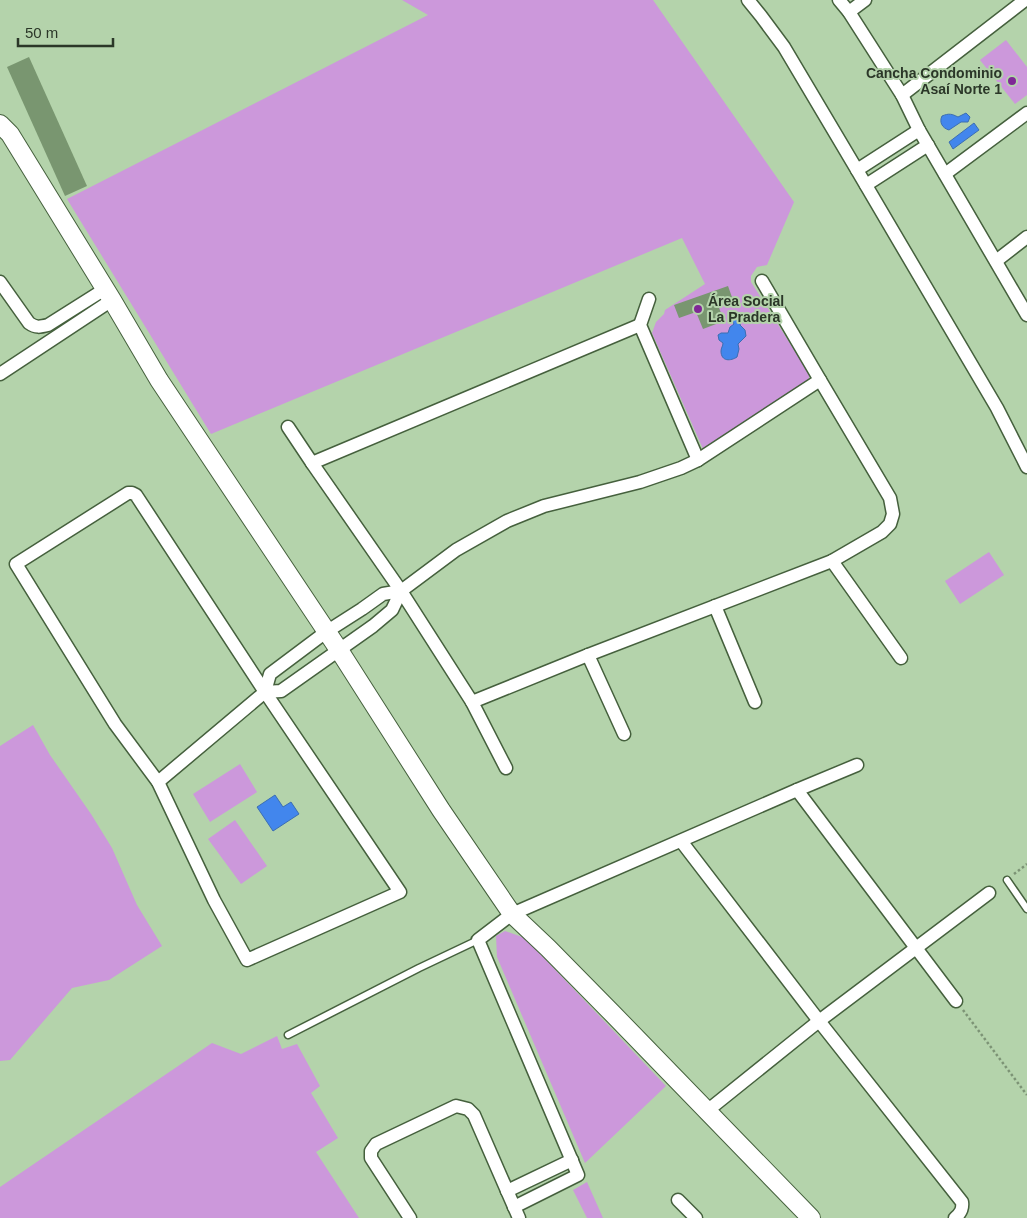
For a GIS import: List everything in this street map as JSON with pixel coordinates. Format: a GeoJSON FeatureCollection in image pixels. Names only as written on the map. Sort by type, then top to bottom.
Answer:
{"type":"FeatureCollection","features":[{"type":"Feature","properties":{"kind":"street"},"geometry":{"type":"LineString","coordinates":[[748,0],[784,47],[997,408],[1027,466]]}},
{"type":"Feature","properties":{"kind":"street"},"geometry":{"type":"LineString","coordinates":[[839,0],[849,12],[902,95],[919,130],[1027,315]]}},
{"type":"Feature","properties":{"kind":"street"},"geometry":{"type":"LineString","coordinates":[[849,12],[865,0]]}},
{"type":"Feature","properties":{"kind":"street"},"geometry":{"type":"LineString","coordinates":[[902,95],[1026,0]]}},
{"type":"Feature","properties":{"kind":"street"},"geometry":{"type":"LineString","coordinates":[[945,174],[1027,113]]}},
{"type":"Feature","properties":{"kind":"street"},"geometry":{"type":"LineString","coordinates":[[0,124],[10,134],[159,380],[339,650],[441,810],[512,914],[606,1006],[811,1218]]}},
{"type":"Feature","properties":{"kind":"street"},"geometry":{"type":"LineString","coordinates":[[857,170],[919,130]]}},
{"type":"Feature","properties":{"kind":"street"},"geometry":{"type":"LineString","coordinates":[[866,185],[928,145]]}},
{"type":"Feature","properties":{"kind":"street"},"geometry":{"type":"LineString","coordinates":[[996,261],[1027,238]]}},
{"type":"Feature","properties":{"kind":"street"},"geometry":{"type":"LineString","coordinates":[[472,702],[832,561],[882,532],[890,524],[894,514],[890,498],[762,281]]}},
{"type":"Feature","properties":{"kind":"street"},"geometry":{"type":"LineString","coordinates":[[0,282],[30,323],[40,328],[108,294]]}},
{"type":"Feature","properties":{"kind":"street"},"geometry":{"type":"LineString","coordinates":[[0,374],[108,294]]}},
{"type":"Feature","properties":{"kind":"street"},"geometry":{"type":"LineString","coordinates":[[649,299],[640,325],[698,460]]}},
{"type":"Feature","properties":{"kind":"street"},"geometry":{"type":"LineString","coordinates":[[312,463],[640,325]]}},
{"type":"Feature","properties":{"kind":"street"},"geometry":{"type":"LineString","coordinates":[[158,782],[265,692],[270,674],[326,632],[383,594],[401,591],[456,550],[507,521],[544,506],[640,482],[698,460],[820,380]]}},
{"type":"Feature","properties":{"kind":"street"},"geometry":{"type":"LineString","coordinates":[[288,427],[401,591],[472,702],[506,768]]}},
{"type":"Feature","properties":{"kind":"street"},"geometry":{"type":"LineString","coordinates":[[128,493],[136,495],[265,692],[400,892],[247,960],[214,900],[158,782],[115,724],[16,564],[128,493]]}},
{"type":"Feature","properties":{"kind":"street"},"geometry":{"type":"LineString","coordinates":[[832,561],[901,658]]}},
{"type":"Feature","properties":{"kind":"street"},"geometry":{"type":"LineString","coordinates":[[265,692],[281,691],[373,626],[392,610],[401,591]]}},
{"type":"Feature","properties":{"kind":"street"},"geometry":{"type":"LineString","coordinates":[[715,606],[755,702]]}},
{"type":"Feature","properties":{"kind":"street"},"geometry":{"type":"LineString","coordinates":[[588,655],[624,734]]}},
{"type":"Feature","properties":{"kind":"street"},"geometry":{"type":"LineString","coordinates":[[410,1218],[371,1158],[371,1151],[376,1144],[456,1106],[468,1109],[474,1115],[516,1213],[578,1175],[478,940],[512,914],[857,765]]}},
{"type":"Feature","properties":{"kind":"street"},"geometry":{"type":"LineString","coordinates":[[797,790],[956,1001]]}},
{"type":"Feature","properties":{"kind":"street"},"geometry":{"type":"LineString","coordinates":[[681,841],[819,1021],[962,1202],[963,1209],[955,1218]]}},
{"type":"Feature","properties":{"kind":"street"},"geometry":{"type":"LineString","coordinates":[[706,1111],[819,1021],[989,893]]}},
{"type":"Feature","properties":{"kind":"street"},"geometry":{"type":"LineString","coordinates":[[507,1191],[572,1160]]}},
{"type":"Feature","properties":{"kind":"street"},"geometry":{"type":"LineString","coordinates":[[678,1200],[696,1218]]}},
{"type":"Feature","properties":{"kind":"lane"},"geometry":{"type":"LineString","coordinates":[[1007,880],[1027,908]]}},
{"type":"Feature","properties":{"kind":"lane"},"geometry":{"type":"LineString","coordinates":[[288,1035],[478,940]]}},
{"type":"Feature","properties":{"kind":"path"},"geometry":{"type":"LineString","coordinates":[[956,1001],[1027,1095]]}},
{"type":"Feature","properties":{"kind":"shaded area"},"geometry":{"type":"Polygon","coordinates":[[[402,0],[653,0],[794,202],[767,265],[757,267],[751,276],[751,282],[810,375],[806,386],[708,453],[703,449],[652,333],[656,322],[664,314],[665,310],[705,284],[682,238],[211,434],[67,199],[428,15],[402,0]]]}},
{"type":"Feature","properties":{"kind":"shaded area","name":"Cancha Condominio Asaí Norte 1"},"geometry":{"type":"Polygon","coordinates":[[[1006,40],[1027,67],[1027,95],[1015,104],[980,60],[1006,40]]]}},
{"type":"Feature","properties":{"kind":"shaded area"},"geometry":{"type":"Polygon","coordinates":[[[989,552],[1004,575],[960,604],[945,581],[989,552]]]}},
{"type":"Feature","properties":{"kind":"shaded area"},"geometry":{"type":"Polygon","coordinates":[[[33,725],[50,755],[112,848],[137,905],[162,946],[109,980],[72,988],[10,1060],[0,1061],[0,746],[33,725]]]}},
{"type":"Feature","properties":{"kind":"shaded area"},"geometry":{"type":"Polygon","coordinates":[[[240,764],[257,792],[210,822],[193,794],[240,764]]]}},
{"type":"Feature","properties":{"kind":"shaded area"},"geometry":{"type":"Polygon","coordinates":[[[235,820],[267,866],[241,884],[208,839],[235,820]]]}},
{"type":"Feature","properties":{"kind":"shaded area"},"geometry":{"type":"Polygon","coordinates":[[[505,931],[525,938],[666,1086],[585,1163],[497,957],[496,936],[505,931]]]}},
{"type":"Feature","properties":{"kind":"shaded area"},"geometry":{"type":"Polygon","coordinates":[[[277,1036],[282,1049],[297,1044],[320,1086],[311,1093],[338,1138],[316,1152],[359,1218],[0,1218],[0,1187],[212,1043],[241,1054],[277,1036]]]}},
{"type":"Feature","properties":{"kind":"shaded area"},"geometry":{"type":"Polygon","coordinates":[[[587,1182],[603,1218],[587,1218],[573,1190],[587,1182]]]}},
{"type":"Feature","properties":{"kind":"water"},"geometry":{"type":"Polygon","coordinates":[[[966,113],[970,117],[968,122],[961,122],[949,130],[942,124],[942,116],[950,114],[958,117],[966,113]]]}},
{"type":"Feature","properties":{"kind":"water"},"geometry":{"type":"Polygon","coordinates":[[[974,123],[979,130],[953,149],[949,142],[974,123]]]}},
{"type":"Feature","properties":{"kind":"water"},"geometry":{"type":"Polygon","coordinates":[[[735,313],[741,315],[740,325],[745,330],[746,336],[738,344],[737,357],[727,360],[721,355],[723,343],[719,340],[718,335],[728,333],[730,327],[734,324],[731,317],[735,313]]]}},
{"type":"Feature","properties":{"kind":"water"},"geometry":{"type":"Polygon","coordinates":[[[275,795],[283,807],[291,802],[299,814],[273,831],[257,807],[275,795]]]}},
{"type":"Feature","properties":{"kind":"building"},"geometry":{"type":"Polygon","coordinates":[[[29,57],[87,186],[65,196],[7,67],[29,57]]]}},
{"type":"Feature","properties":{"kind":"building","name":"Área Social La Pradera"},"geometry":{"type":"Polygon","coordinates":[[[728,286],[733,300],[718,305],[724,321],[703,329],[696,312],[679,318],[674,305],[728,286]]]}},
{"type":"Feature","properties":{"kind":"place","name":"Cancha Condominio Asaí Norte 1"},"geometry":{"type":"Point","coordinates":[1012,81]}},
{"type":"Feature","properties":{"kind":"place","name":"Área Social La Pradera"},"geometry":{"type":"Point","coordinates":[698,309]}}]}
